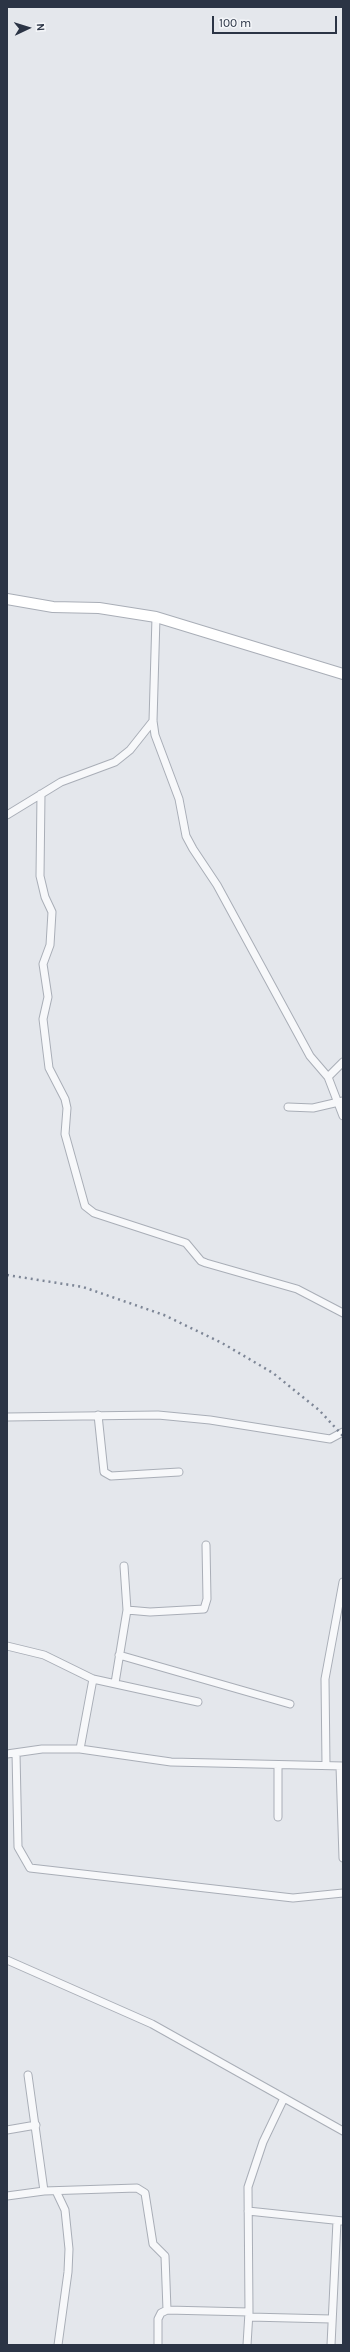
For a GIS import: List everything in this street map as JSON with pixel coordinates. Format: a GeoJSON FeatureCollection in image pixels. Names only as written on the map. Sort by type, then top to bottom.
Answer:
{"type":"FeatureCollection","features":[{"type":"Feature","properties":{"kind":"street"},"geometry":{"type":"LineString","coordinates":[[7,599],[53,607],[99,608],[156,617],[343,674]]}},
{"type":"Feature","properties":{"kind":"street"},"geometry":{"type":"LineString","coordinates":[[156,617],[153,721],[157,745],[179,798],[186,836],[217,885],[310,1056],[328,1078],[341,1101],[343,1116]]}},
{"type":"Feature","properties":{"kind":"street"},"geometry":{"type":"LineString","coordinates":[[7,815],[61,782],[115,762],[130,750],[153,721]]}},
{"type":"Feature","properties":{"kind":"street"},"geometry":{"type":"LineString","coordinates":[[41,794],[40,876],[45,897],[52,912],[50,945],[43,964],[48,998],[43,1019],[49,1068],[65,1099],[67,1108],[65,1134],[85,1206],[94,1213],[186,1242],[201,1261],[297,1290],[343,1313]]}},
{"type":"Feature","properties":{"kind":"street"},"geometry":{"type":"LineString","coordinates":[[328,1078],[343,1062]]}},
{"type":"Feature","properties":{"kind":"street"},"geometry":{"type":"LineString","coordinates":[[288,1107],[313,1108],[341,1101]]}},
{"type":"Feature","properties":{"kind":"street"},"geometry":{"type":"LineString","coordinates":[[98,1415],[104,1472],[111,1476],[179,1472]]}},
{"type":"Feature","properties":{"kind":"street"},"geometry":{"type":"LineString","coordinates":[[7,1417],[158,1415],[210,1420],[330,1439],[343,1432]]}},
{"type":"Feature","properties":{"kind":"street"},"geometry":{"type":"LineString","coordinates":[[127,1610],[150,1612],[204,1609],[207,1599],[206,1545]]}},
{"type":"Feature","properties":{"kind":"street"},"geometry":{"type":"LineString","coordinates":[[115,1683],[127,1610],[124,1566]]}},
{"type":"Feature","properties":{"kind":"street"},"geometry":{"type":"LineString","coordinates":[[326,1765],[325,1679],[343,1582]]}},
{"type":"Feature","properties":{"kind":"street"},"geometry":{"type":"LineString","coordinates":[[7,1646],[44,1655],[91,1676],[93,1679],[198,1702]]}},
{"type":"Feature","properties":{"kind":"street"},"geometry":{"type":"LineString","coordinates":[[119,1655],[290,1704]]}},
{"type":"Feature","properties":{"kind":"street"},"geometry":{"type":"LineString","coordinates":[[80,1749],[93,1679]]}},
{"type":"Feature","properties":{"kind":"street"},"geometry":{"type":"LineString","coordinates":[[7,1754],[42,1749],[80,1749],[171,1762],[342,1766],[343,1858]]}},
{"type":"Feature","properties":{"kind":"street"},"geometry":{"type":"LineString","coordinates":[[16,1753],[18,1847],[30,1868],[293,1898],[343,1893]]}},
{"type":"Feature","properties":{"kind":"street"},"geometry":{"type":"LineString","coordinates":[[278,1765],[278,1817]]}},
{"type":"Feature","properties":{"kind":"street"},"geometry":{"type":"LineString","coordinates":[[7,1960],[152,2024],[343,2131]]}},
{"type":"Feature","properties":{"kind":"street"},"geometry":{"type":"LineString","coordinates":[[28,2075],[44,2191]]}},
{"type":"Feature","properties":{"kind":"street"},"geometry":{"type":"LineString","coordinates":[[247,2345],[249,2314],[248,2187],[263,2142],[284,2098]]}},
{"type":"Feature","properties":{"kind":"street"},"geometry":{"type":"LineString","coordinates":[[7,2130],[36,2125]]}},
{"type":"Feature","properties":{"kind":"street"},"geometry":{"type":"LineString","coordinates":[[7,2196],[44,2191],[137,2188],[145,2193],[153,2244],[165,2256],[167,2310]]}},
{"type":"Feature","properties":{"kind":"street"},"geometry":{"type":"LineString","coordinates":[[56,2191],[65,2210],[69,2250],[68,2272],[58,2345]]}},
{"type":"Feature","properties":{"kind":"street"},"geometry":{"type":"LineString","coordinates":[[248,2211],[340,2221],[331,2319],[331,2345]]}},
{"type":"Feature","properties":{"kind":"street"},"geometry":{"type":"LineString","coordinates":[[158,2345],[158,2319],[161,2313],[167,2310],[331,2319]]}},
{"type":"Feature","properties":{"kind":"railway"},"geometry":{"type":"LineString","coordinates":[[7,1275],[83,1287],[164,1315],[222,1343],[273,1373],[319,1410],[343,1436]]}}]}
